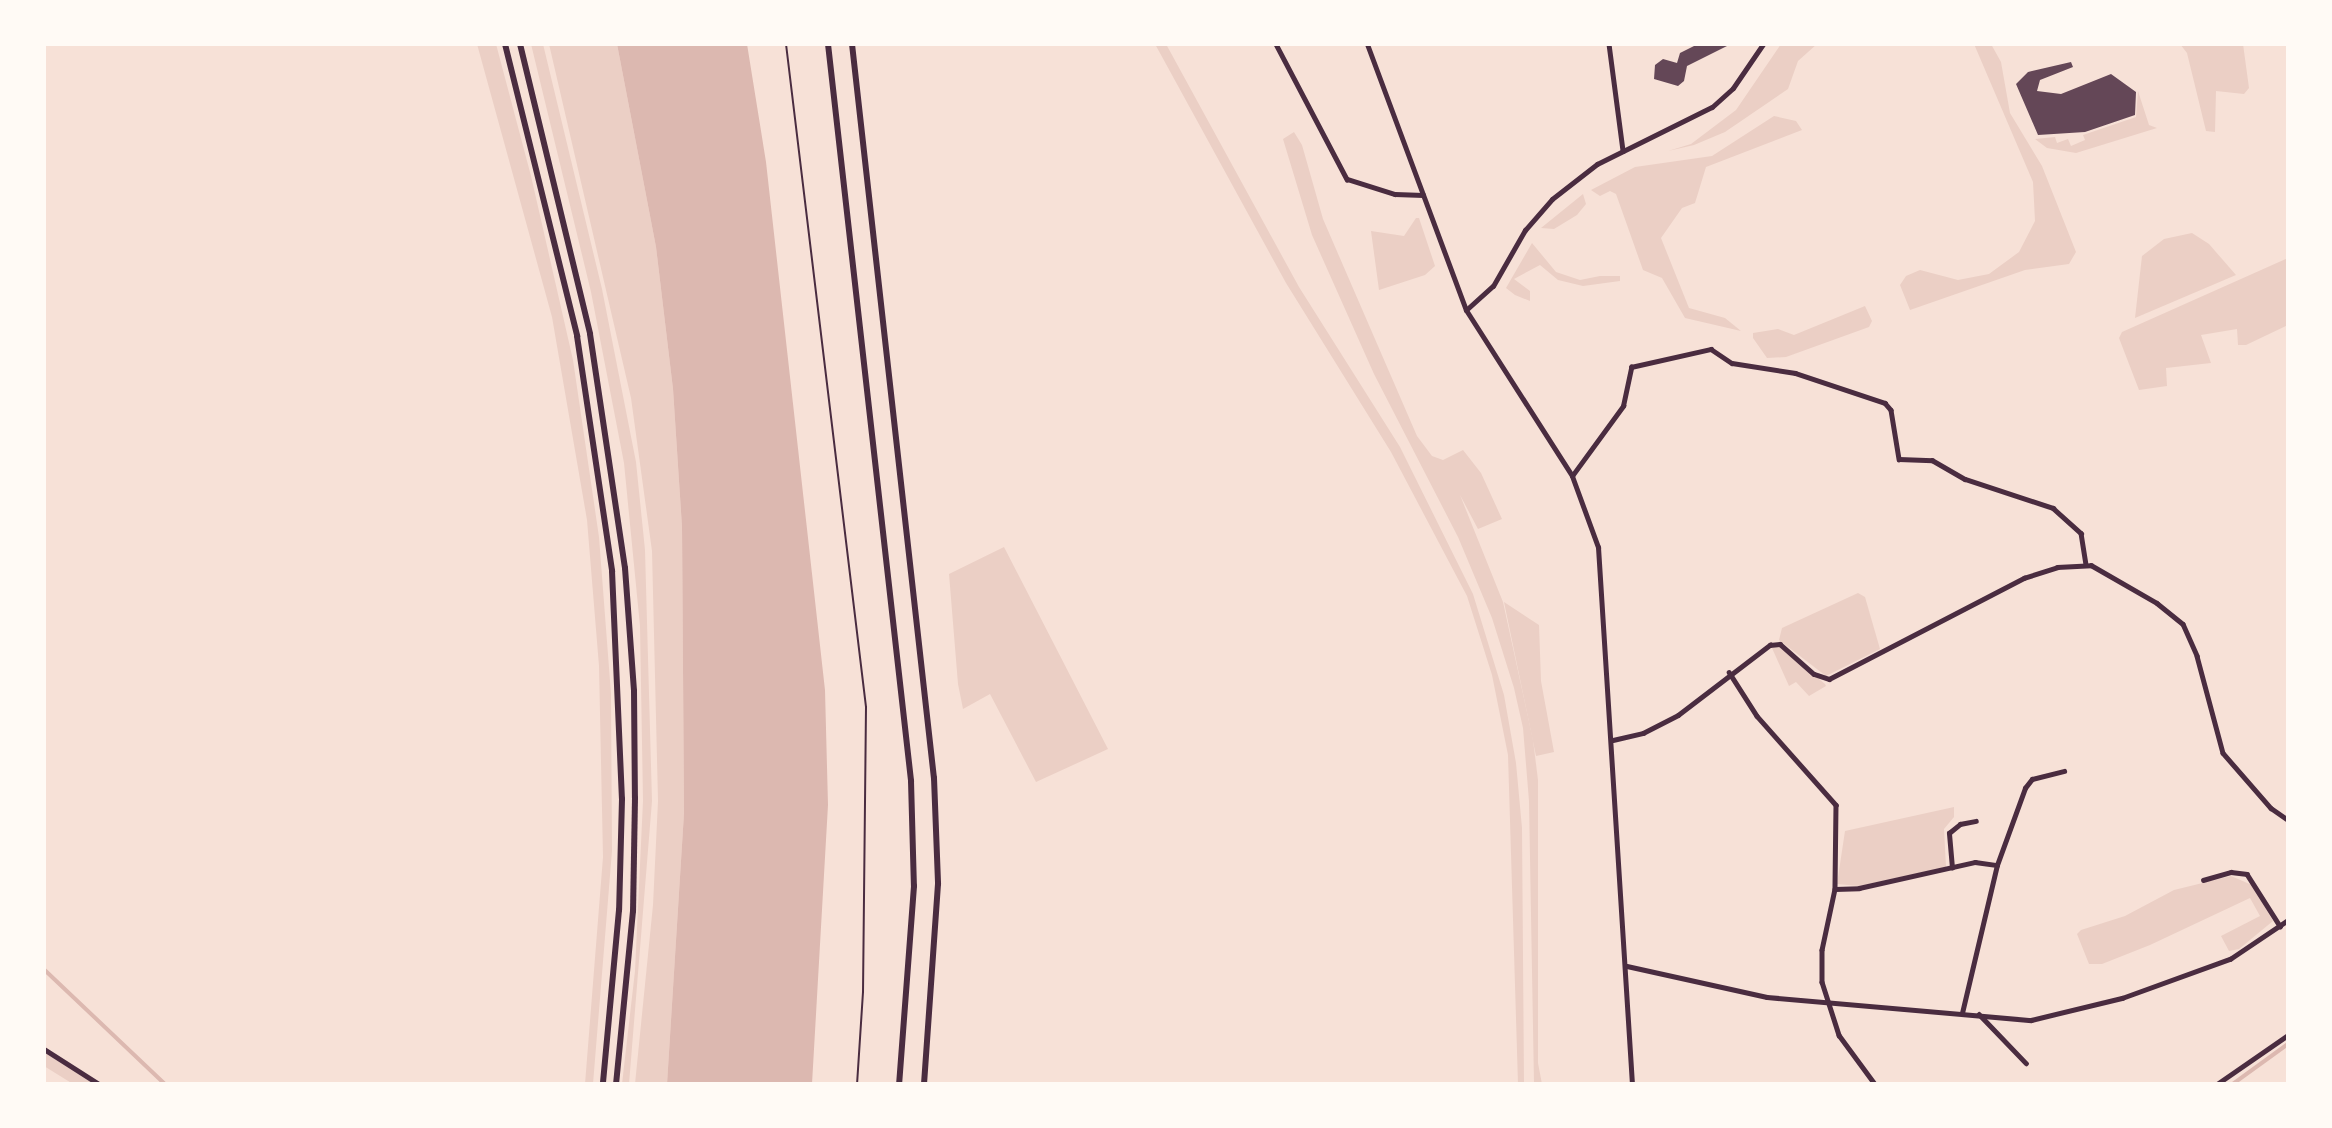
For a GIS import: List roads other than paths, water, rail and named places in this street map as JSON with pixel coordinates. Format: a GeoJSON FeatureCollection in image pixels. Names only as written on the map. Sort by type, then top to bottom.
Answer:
{"type":"FeatureCollection","features":[{"type":"Feature","properties":{"kind":"main road"},"geometry":{"type":"LineString","coordinates":[[505,44],[576,336],[612,571],[622,813],[619,910],[603,1084]]}},
{"type":"Feature","properties":{"kind":"main road"},"geometry":{"type":"LineString","coordinates":[[520,44],[590,334],[625,568],[634,691],[635,798],[633,911],[616,1084]]}},
{"type":"Feature","properties":{"kind":"main road"},"geometry":{"type":"LineString","coordinates":[[828,44],[911,781],[914,886],[899,1084]]}},
{"type":"Feature","properties":{"kind":"main road"},"geometry":{"type":"LineString","coordinates":[[852,44],[934,778],[938,884],[924,1084]]}},
{"type":"Feature","properties":{"kind":"street"},"geometry":{"type":"LineString","coordinates":[[1276,44],[1347,179],[1395,194],[1423,195]]}},
{"type":"Feature","properties":{"kind":"street"},"geometry":{"type":"LineString","coordinates":[[1367,44],[1466,310],[1572,476],[1598,547],[1627,966],[1632,1084]]}},
{"type":"Feature","properties":{"kind":"street"},"geometry":{"type":"LineString","coordinates":[[1609,44],[1623,151]]}},
{"type":"Feature","properties":{"kind":"street"},"geometry":{"type":"LineString","coordinates":[[1466,310],[1493,286],[1525,230],[1552,199],[1597,164],[1712,107],[1733,88],[1763,44]]}},
{"type":"Feature","properties":{"kind":"street"},"geometry":{"type":"LineString","coordinates":[[1572,476],[1622,406],[1631,367],[1710,349],[1732,363],[1795,373],[1885,403],[1891,410],[1899,459],[1932,460],[1965,479],[2053,508],[2081,533],[2086,564]]}},
{"type":"Feature","properties":{"kind":"street"},"geometry":{"type":"LineString","coordinates":[[1612,740],[1630,737],[1678,715],[1729,672],[1777,643],[1814,674],[1829,679],[2024,578],[2057,566],[2086,564],[2106,571],[2183,624],[2197,656],[2223,753],[2271,808],[2288,820]]}},
{"type":"Feature","properties":{"kind":"street"},"geometry":{"type":"LineString","coordinates":[[1729,672],[1757,716],[1836,805],[1835,888],[1822,950],[1828,1002],[1841,1039],[1875,1084]]}},
{"type":"Feature","properties":{"kind":"street"},"geometry":{"type":"LineString","coordinates":[[1962,1013],[1997,865],[2028,783],[2064,771]]}},
{"type":"Feature","properties":{"kind":"street"},"geometry":{"type":"LineString","coordinates":[[1952,868],[1949,833],[1960,824],[1976,821]]}},
{"type":"Feature","properties":{"kind":"street"},"geometry":{"type":"LineString","coordinates":[[1835,888],[1859,888],[1982,862],[1997,865]]}},
{"type":"Feature","properties":{"kind":"street"},"geometry":{"type":"LineString","coordinates":[[2203,880],[2231,872],[2247,873],[2280,926]]}},
{"type":"Feature","properties":{"kind":"street"},"geometry":{"type":"LineString","coordinates":[[1627,966],[1747,993],[2040,1019],[2099,1004],[2230,958],[2288,920]]}},
{"type":"Feature","properties":{"kind":"street"},"geometry":{"type":"LineString","coordinates":[[1979,1014],[2026,1063]]}},
{"type":"Feature","properties":{"kind":"street"},"geometry":{"type":"LineString","coordinates":[[2217,1084],[2288,1035]]}},
{"type":"Feature","properties":{"kind":"street"},"geometry":{"type":"LineString","coordinates":[[44,1049],[99,1084]]}},
{"type":"Feature","properties":{"kind":"waterway"},"geometry":{"type":"LineString","coordinates":[[44,969],[165,1084]]}},
{"type":"Feature","properties":{"kind":"waterway"},"geometry":{"type":"LineString","coordinates":[[2233,1084],[2288,1044]]}}]}
